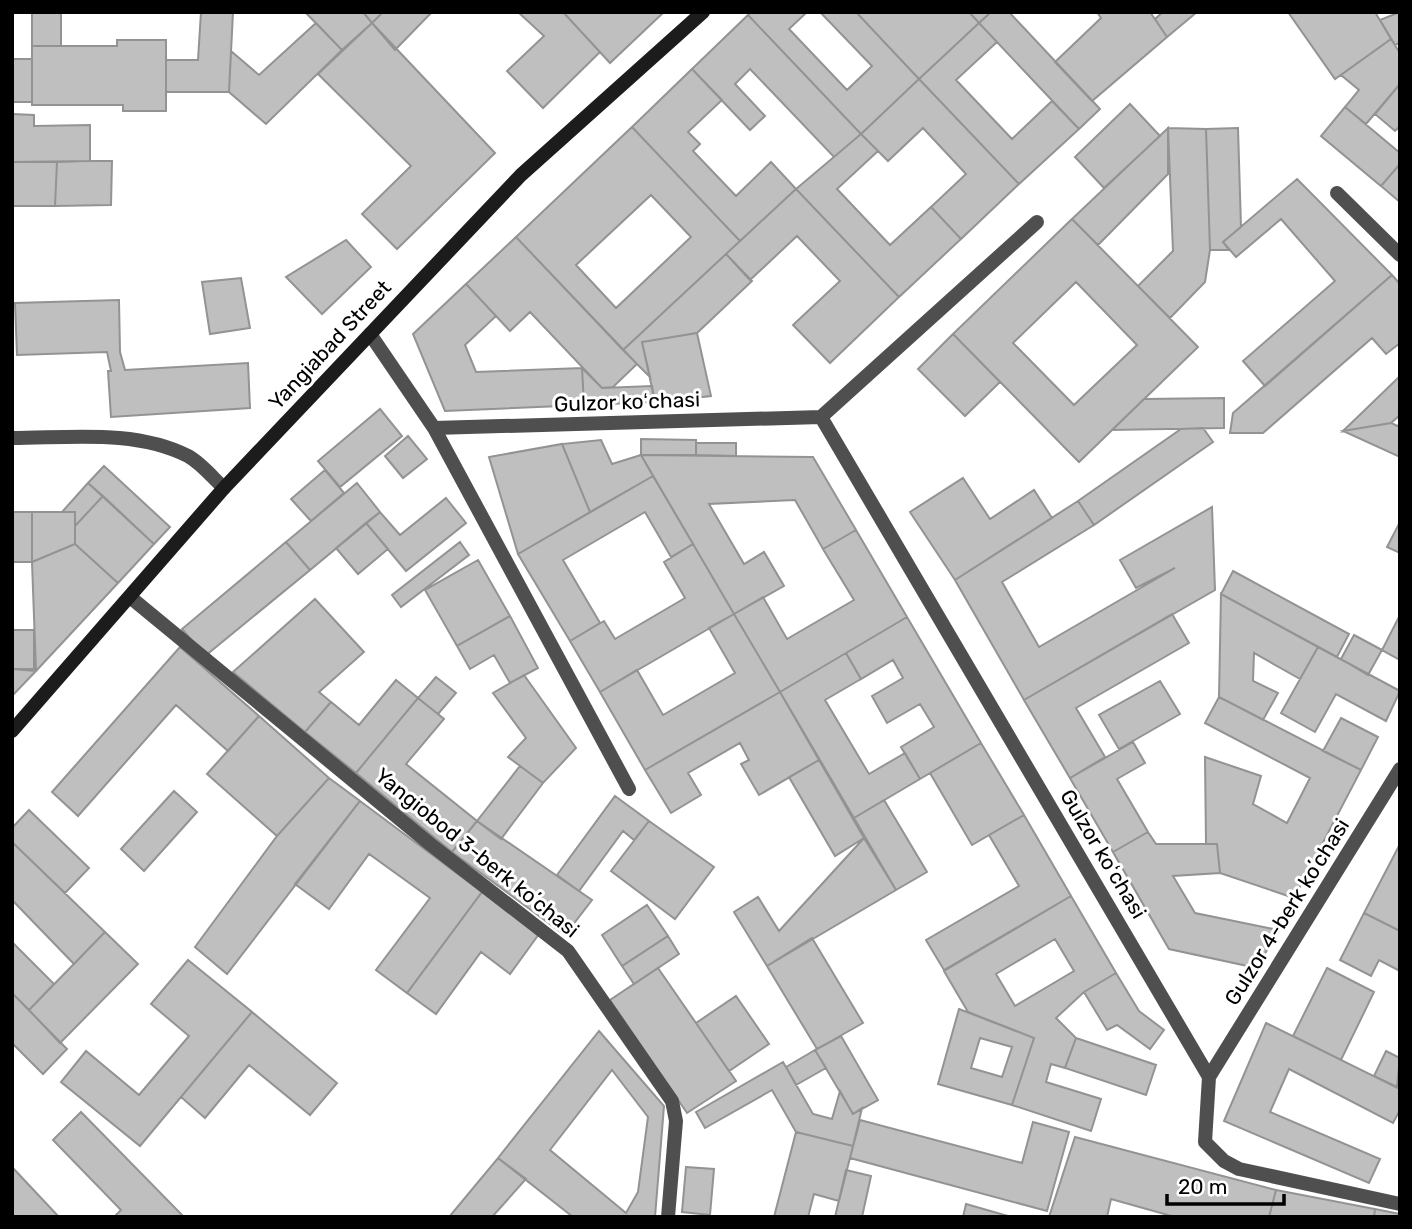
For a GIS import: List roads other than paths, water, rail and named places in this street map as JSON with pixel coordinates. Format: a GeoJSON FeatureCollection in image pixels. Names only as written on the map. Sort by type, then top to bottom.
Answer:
{"type":"FeatureCollection","features":[{"type":"Feature","properties":{"kind":"street","name":"Yangiabad Street"},"geometry":{"type":"LineString","coordinates":[[12,731],[224,488],[521,175],[703,12]]}},
{"type":"Feature","properties":{"kind":"street"},"geometry":{"type":"LineString","coordinates":[[1337,193],[1400,255]]}},
{"type":"Feature","properties":{"kind":"street"},"geometry":{"type":"LineString","coordinates":[[821,417],[1037,222]]}},
{"type":"Feature","properties":{"kind":"street"},"geometry":{"type":"LineString","coordinates":[[370,334],[434,428],[629,789]]}},
{"type":"Feature","properties":{"kind":"street","name":"Gulzor koʻchasi"},"geometry":{"type":"LineString","coordinates":[[434,428],[821,417],[1209,1077]]}},
{"type":"Feature","properties":{"kind":"street"},"geometry":{"type":"LineString","coordinates":[[12,438],[146,442],[191,457],[224,488]]}},
{"type":"Feature","properties":{"kind":"street","name":"Yangiobod 3-berk koʼchasi"},"geometry":{"type":"LineString","coordinates":[[130,597],[430,844],[568,951],[671,1101],[677,1122],[668,1217]]}},
{"type":"Feature","properties":{"kind":"street","name":"Gulzor 4-berk koʼchasi"},"geometry":{"type":"LineString","coordinates":[[1209,1077],[1400,769]]}},
{"type":"Feature","properties":{"kind":"street"},"geometry":{"type":"LineString","coordinates":[[1209,1077],[1205,1142],[1224,1161],[1257,1173],[1400,1204]]}}]}
